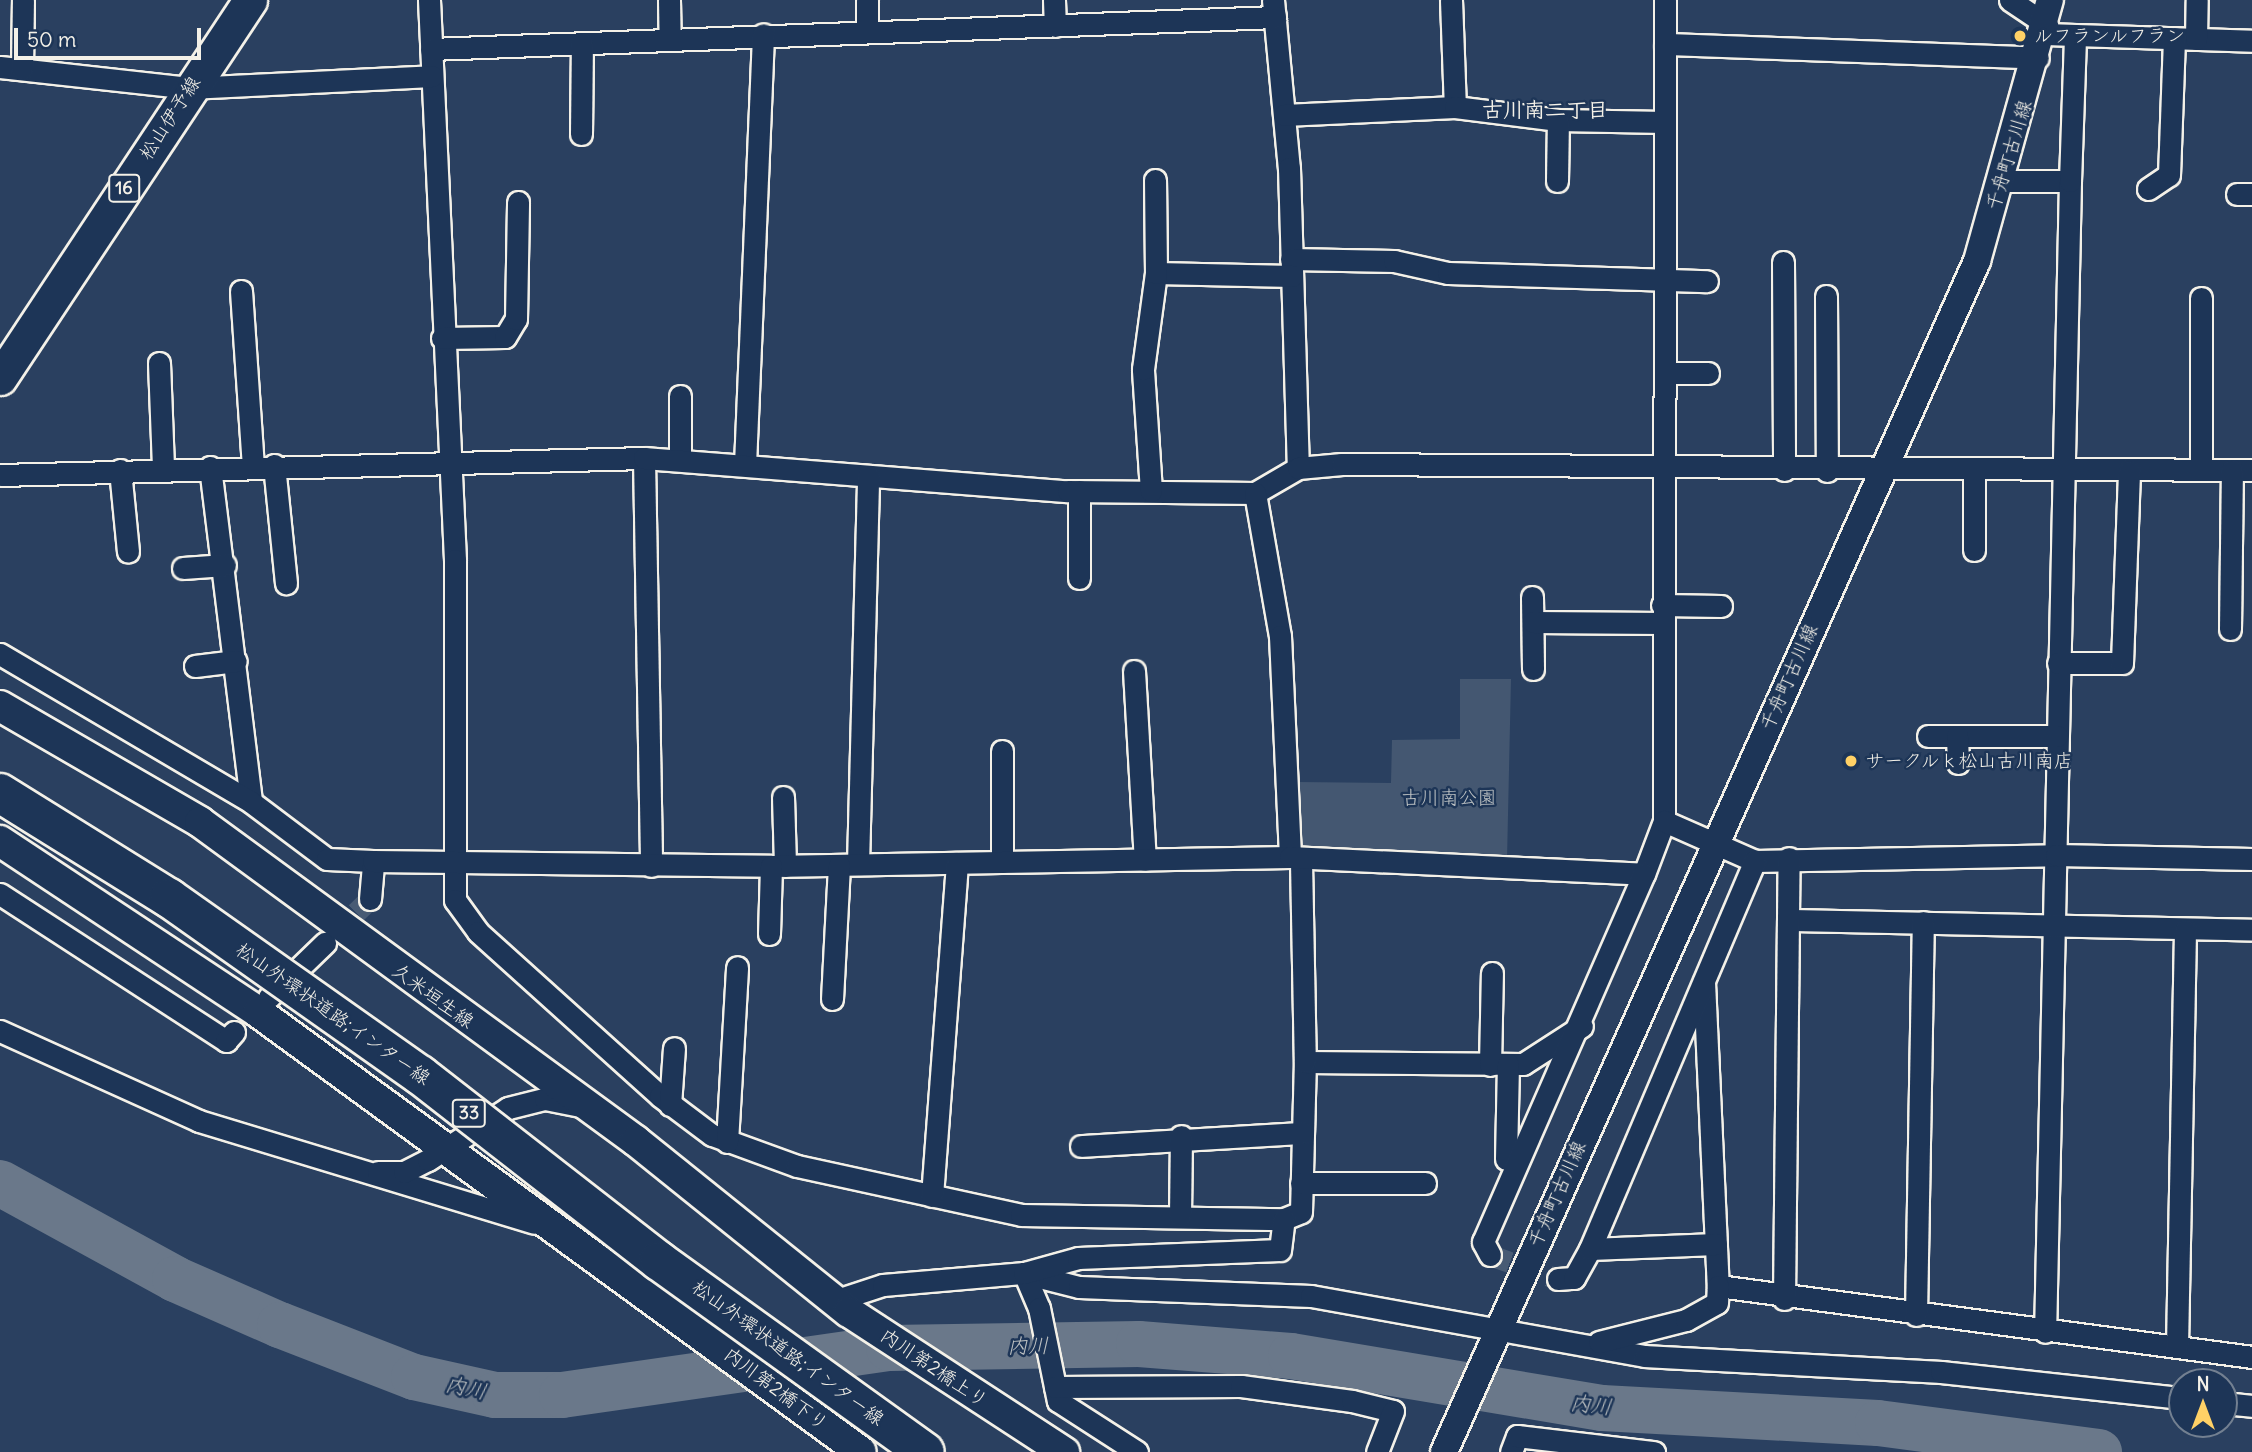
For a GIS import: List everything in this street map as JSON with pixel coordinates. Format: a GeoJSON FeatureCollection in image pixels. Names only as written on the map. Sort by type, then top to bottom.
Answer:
{"type":"FeatureCollection","features":[{"type":"Feature","properties":{"kind":"highway","name":"松山外環状道路;インター線"},"geometry":{"type":"LineString","coordinates":[[0,793],[169,898],[420,1075],[659,1261],[925,1452]]}},
{"type":"Feature","properties":{"kind":"main road","name":"松山伊予線"},"geometry":{"type":"LineString","coordinates":[[0,378],[189,88],[250,0]]}},
{"type":"Feature","properties":{"kind":"main road","name":"久米垣生線"},"geometry":{"type":"LineString","coordinates":[[0,706],[200,822],[589,1108],[843,1306]]}},
{"type":"Feature","properties":{"kind":"main road"},"geometry":{"type":"LineString","coordinates":[[0,841],[258,1012],[445,1149],[575,1239]]}},
{"type":"Feature","properties":{"kind":"main road","name":"内川第2橋下り"},"geometry":{"type":"LineString","coordinates":[[575,1239],[861,1452]]}},
{"type":"Feature","properties":{"kind":"main road","name":"内川第2橋上り"},"geometry":{"type":"LineString","coordinates":[[843,1306],[1018,1425],[1064,1452]]}},
{"type":"Feature","properties":{"kind":"street"},"geometry":{"type":"LineString","coordinates":[[22,69],[23,0]]}},
{"type":"Feature","properties":{"kind":"street"},"geometry":{"type":"LineString","coordinates":[[429,0],[447,459],[455,559],[450,864],[455,900],[478,932],[670,1105],[727,1142],[856,1182],[1021,1215],[1180,1216],[1284,1229]]}},
{"type":"Feature","properties":{"kind":"street"},"geometry":{"type":"LineString","coordinates":[[669,0],[670,39]]}},
{"type":"Feature","properties":{"kind":"street"},"geometry":{"type":"LineString","coordinates":[[867,0],[867,31]]}},
{"type":"Feature","properties":{"kind":"street"},"geometry":{"type":"LineString","coordinates":[[1054,0],[1055,26]]}},
{"type":"Feature","properties":{"kind":"street"},"geometry":{"type":"LineString","coordinates":[[1451,0],[1455,107]]}},
{"type":"Feature","properties":{"kind":"street"},"geometry":{"type":"LineString","coordinates":[[1490,1255],[1483,1242],[1582,1026],[1664,821],[1662,614],[1665,470],[1665,0]]}},
{"type":"Feature","properties":{"kind":"street"},"geometry":{"type":"LineString","coordinates":[[2010,0],[2045,29]]}},
{"type":"Feature","properties":{"kind":"street"},"geometry":{"type":"LineString","coordinates":[[2196,39],[2197,0]]}},
{"type":"Feature","properties":{"kind":"street"},"geometry":{"type":"LineString","coordinates":[[431,49],[763,34],[1055,26],[1274,9],[1284,115],[1298,468]]}},
{"type":"Feature","properties":{"kind":"street"},"geometry":{"type":"LineString","coordinates":[[1665,44],[2045,29],[2075,35],[2252,41]]}},
{"type":"Feature","properties":{"kind":"street","name":"千舟町古川線"},"geometry":{"type":"LineString","coordinates":[[1444,1452],[1977,261],[2045,29]]}},
{"type":"Feature","properties":{"kind":"street"},"geometry":{"type":"LineString","coordinates":[[745,465],[763,34]]}},
{"type":"Feature","properties":{"kind":"street"},"geometry":{"type":"LineString","coordinates":[[2045,1332],[2062,470],[2075,35]]}},
{"type":"Feature","properties":{"kind":"street"},"geometry":{"type":"LineString","coordinates":[[2148,189],[2169,175],[2174,38]]}},
{"type":"Feature","properties":{"kind":"street"},"geometry":{"type":"LineString","coordinates":[[581,134],[582,43]]}},
{"type":"Feature","properties":{"kind":"street"},"geometry":{"type":"LineString","coordinates":[[0,67],[189,88],[432,76]]}},
{"type":"Feature","properties":{"kind":"street"},"geometry":{"type":"LineString","coordinates":[[1284,115],[1455,107],[1558,120],[1665,122]]}},
{"type":"Feature","properties":{"kind":"street"},"geometry":{"type":"LineString","coordinates":[[1557,181],[1558,120]]}},
{"type":"Feature","properties":{"kind":"street"},"geometry":{"type":"LineString","coordinates":[[1151,491],[1143,369],[1156,274],[1155,180]]}},
{"type":"Feature","properties":{"kind":"street"},"geometry":{"type":"LineString","coordinates":[[2001,181],[2070,181]]}},
{"type":"Feature","properties":{"kind":"street"},"geometry":{"type":"LineString","coordinates":[[442,338],[505,338],[516,319],[518,202]]}},
{"type":"Feature","properties":{"kind":"street"},"geometry":{"type":"LineString","coordinates":[[1783,262],[1784,470]]}},
{"type":"Feature","properties":{"kind":"street"},"geometry":{"type":"LineString","coordinates":[[1156,274],[1292,268],[1707,281]]}},
{"type":"Feature","properties":{"kind":"street"},"geometry":{"type":"LineString","coordinates":[[241,291],[253,466]]}},
{"type":"Feature","properties":{"kind":"street"},"geometry":{"type":"LineString","coordinates":[[1826,296],[1827,471]]}},
{"type":"Feature","properties":{"kind":"street"},"geometry":{"type":"LineString","coordinates":[[2201,298],[2201,470]]}},
{"type":"Feature","properties":{"kind":"street"},"geometry":{"type":"LineString","coordinates":[[159,363],[163,468]]}},
{"type":"Feature","properties":{"kind":"street"},"geometry":{"type":"LineString","coordinates":[[1665,373],[1708,373]]}},
{"type":"Feature","properties":{"kind":"street"},"geometry":{"type":"LineString","coordinates":[[680,396],[680,460]]}},
{"type":"Feature","properties":{"kind":"street"},"geometry":{"type":"LineString","coordinates":[[644,458],[651,866]]}},
{"type":"Feature","properties":{"kind":"street"},"geometry":{"type":"LineString","coordinates":[[2,479],[163,468],[447,459],[644,458],[1079,491],[1255,493],[1298,468],[2242,470],[2230,629]]}},
{"type":"Feature","properties":{"kind":"street"},"geometry":{"type":"LineString","coordinates":[[274,465],[286,583]]}},
{"type":"Feature","properties":{"kind":"street"},"geometry":{"type":"LineString","coordinates":[[210,467],[225,565],[251,802]]}},
{"type":"Feature","properties":{"kind":"street"},"geometry":{"type":"LineString","coordinates":[[120,470],[128,552]]}},
{"type":"Feature","properties":{"kind":"street"},"geometry":{"type":"LineString","coordinates":[[1974,470],[1974,550]]}},
{"type":"Feature","properties":{"kind":"street"},"geometry":{"type":"LineString","coordinates":[[2058,663],[2122,663],[2129,471]]}},
{"type":"Feature","properties":{"kind":"street"},"geometry":{"type":"LineString","coordinates":[[832,999],[848,864],[868,475]]}},
{"type":"Feature","properties":{"kind":"street"},"geometry":{"type":"LineString","coordinates":[[1079,491],[1079,578]]}},
{"type":"Feature","properties":{"kind":"street"},"geometry":{"type":"LineString","coordinates":[[843,1306],[883,1286],[1024,1273],[1078,1258],[1280,1250],[1284,1229],[1301,1212],[1305,1062],[1295,859],[1280,636],[1255,493]]}},
{"type":"Feature","properties":{"kind":"street"},"geometry":{"type":"LineString","coordinates":[[183,568],[225,565]]}},
{"type":"Feature","properties":{"kind":"street"},"geometry":{"type":"LineString","coordinates":[[1532,597],[1533,669]]}},
{"type":"Feature","properties":{"kind":"street"},"geometry":{"type":"LineString","coordinates":[[1533,622],[1662,614],[1721,606]]}},
{"type":"Feature","properties":{"kind":"street"},"geometry":{"type":"LineString","coordinates":[[0,654],[251,802],[327,859],[450,864],[778,866],[1295,859],[1644,874]]}},
{"type":"Feature","properties":{"kind":"street"},"geometry":{"type":"LineString","coordinates":[[195,666],[236,661]]}},
{"type":"Feature","properties":{"kind":"street"},"geometry":{"type":"LineString","coordinates":[[1134,671],[1145,860]]}},
{"type":"Feature","properties":{"kind":"street"},"geometry":{"type":"LineString","coordinates":[[1928,736],[2057,736]]}},
{"type":"Feature","properties":{"kind":"street"},"geometry":{"type":"LineString","coordinates":[[1957,736],[1958,763]]}},
{"type":"Feature","properties":{"kind":"street"},"geometry":{"type":"LineString","coordinates":[[1002,751],[1002,862]]}},
{"type":"Feature","properties":{"kind":"street"},"geometry":{"type":"LineString","coordinates":[[769,934],[783,797]]}},
{"type":"Feature","properties":{"kind":"street"},"geometry":{"type":"LineString","coordinates":[[1664,821],[1755,861],[1789,858],[2056,855],[2252,859]]}},
{"type":"Feature","properties":{"kind":"street"},"geometry":{"type":"LineString","coordinates":[[1784,1299],[1791,920],[1789,858]]}},
{"type":"Feature","properties":{"kind":"street"},"geometry":{"type":"LineString","coordinates":[[370,899],[373,861]]}},
{"type":"Feature","properties":{"kind":"street"},"geometry":{"type":"LineString","coordinates":[[1558,1279],[1574,1278],[1590,1249],[1755,861]]}},
{"type":"Feature","properties":{"kind":"street"},"geometry":{"type":"LineString","coordinates":[[932,1196],[957,863]]}},
{"type":"Feature","properties":{"kind":"street"},"geometry":{"type":"LineString","coordinates":[[0,894],[226,1041],[234,1032]]}},
{"type":"Feature","properties":{"kind":"street"},"geometry":{"type":"LineString","coordinates":[[1791,920],[2252,930]]}},
{"type":"Feature","properties":{"kind":"street"},"geometry":{"type":"LineString","coordinates":[[1916,1315],[1923,922]]}},
{"type":"Feature","properties":{"kind":"street"},"geometry":{"type":"LineString","coordinates":[[2177,1347],[2185,930]]}},
{"type":"Feature","properties":{"kind":"street"},"geometry":{"type":"LineString","coordinates":[[269,997],[326,943]]}},
{"type":"Feature","properties":{"kind":"street"},"geometry":{"type":"LineString","coordinates":[[727,1142],[737,967]]}},
{"type":"Feature","properties":{"kind":"street"},"geometry":{"type":"LineString","coordinates":[[1492,973],[1506,1160]]}},
{"type":"Feature","properties":{"kind":"street"},"geometry":{"type":"LineString","coordinates":[[1569,1344],[1609,1341],[1686,1320],[1717,1303],[1704,982]]}},
{"type":"Feature","properties":{"kind":"street"},"geometry":{"type":"LineString","coordinates":[[1305,1062],[1523,1064],[1582,1026]]}},
{"type":"Feature","properties":{"kind":"street"},"geometry":{"type":"LineString","coordinates":[[0,1031],[199,1121],[355,1173],[513,1214],[575,1239]]}},
{"type":"Feature","properties":{"kind":"street"},"geometry":{"type":"LineString","coordinates":[[670,1105],[674,1048]]}},
{"type":"Feature","properties":{"kind":"street"},"geometry":{"type":"LineString","coordinates":[[355,1173],[404,1172],[508,1108],[545,1099],[589,1108]]}},
{"type":"Feature","properties":{"kind":"street"},"geometry":{"type":"LineString","coordinates":[[1082,1146],[1168,1146],[1181,1136],[1303,1133]]}},
{"type":"Feature","properties":{"kind":"street"},"geometry":{"type":"LineString","coordinates":[[1180,1216],[1181,1136]]}},
{"type":"Feature","properties":{"kind":"street"},"geometry":{"type":"LineString","coordinates":[[1301,1183],[1425,1183]]}},
{"type":"Feature","properties":{"kind":"street"},"geometry":{"type":"LineString","coordinates":[[1590,1249],[1716,1244]]}},
{"type":"Feature","properties":{"kind":"street"},"geometry":{"type":"LineString","coordinates":[[1024,1273],[1079,1287],[1311,1296],[1495,1334],[1645,1356],[1941,1372],[2168,1396]]}},
{"type":"Feature","properties":{"kind":"street"},"geometry":{"type":"LineString","coordinates":[[1024,1273],[1040,1308],[1058,1401],[1137,1452]]}},
{"type":"Feature","properties":{"kind":"street"},"geometry":{"type":"LineString","coordinates":[[1718,1286],[1784,1299],[2252,1357]]}},
{"type":"Feature","properties":{"kind":"street"},"geometry":{"type":"LineString","coordinates":[[1054,1383],[1241,1386],[1352,1401],[1393,1411],[1377,1452]]}},
{"type":"Feature","properties":{"kind":"street"},"geometry":{"type":"LineString","coordinates":[[1511,1452],[1517,1436],[1654,1452]]}},
{"type":"Feature","properties":{"kind":"green space","name":"古川南公園"},"geometry":{"type":"Polygon","coordinates":[[[1460,679],[1511,679],[1507,860],[1299,851],[1297,782],[1391,783],[1392,740],[1460,739],[1460,679]]]}},
{"type":"Feature","properties":{"kind":"waterway","name":"内川"},"geometry":{"type":"LineString","coordinates":[[0,1183],[175,1279],[280,1325],[414,1377],[495,1395],[562,1395],[889,1348],[1139,1344],[1291,1356],[1602,1408],[1878,1423],[2099,1452]]}},
{"type":"Feature","properties":{"kind":"tunnel"},"geometry":{"type":"LineString","coordinates":[[334,934],[370,899]]}},
{"type":"Feature","properties":{"kind":"tunnel"},"geometry":{"type":"LineString","coordinates":[[1490,1255],[1558,1279]]}},
{"type":"Feature","properties":{"kind":"place","name":"ルフランルフラン"},"geometry":{"type":"Point","coordinates":[2020,36]}},
{"type":"Feature","properties":{"kind":"place","name":"サークルｋ松山古川南店"},"geometry":{"type":"Point","coordinates":[1851,761]}},
{"type":"Feature","properties":{"kind":"district","name":"古川南二丁目"},"geometry":{"type":"Point","coordinates":[1545,110]}}]}
